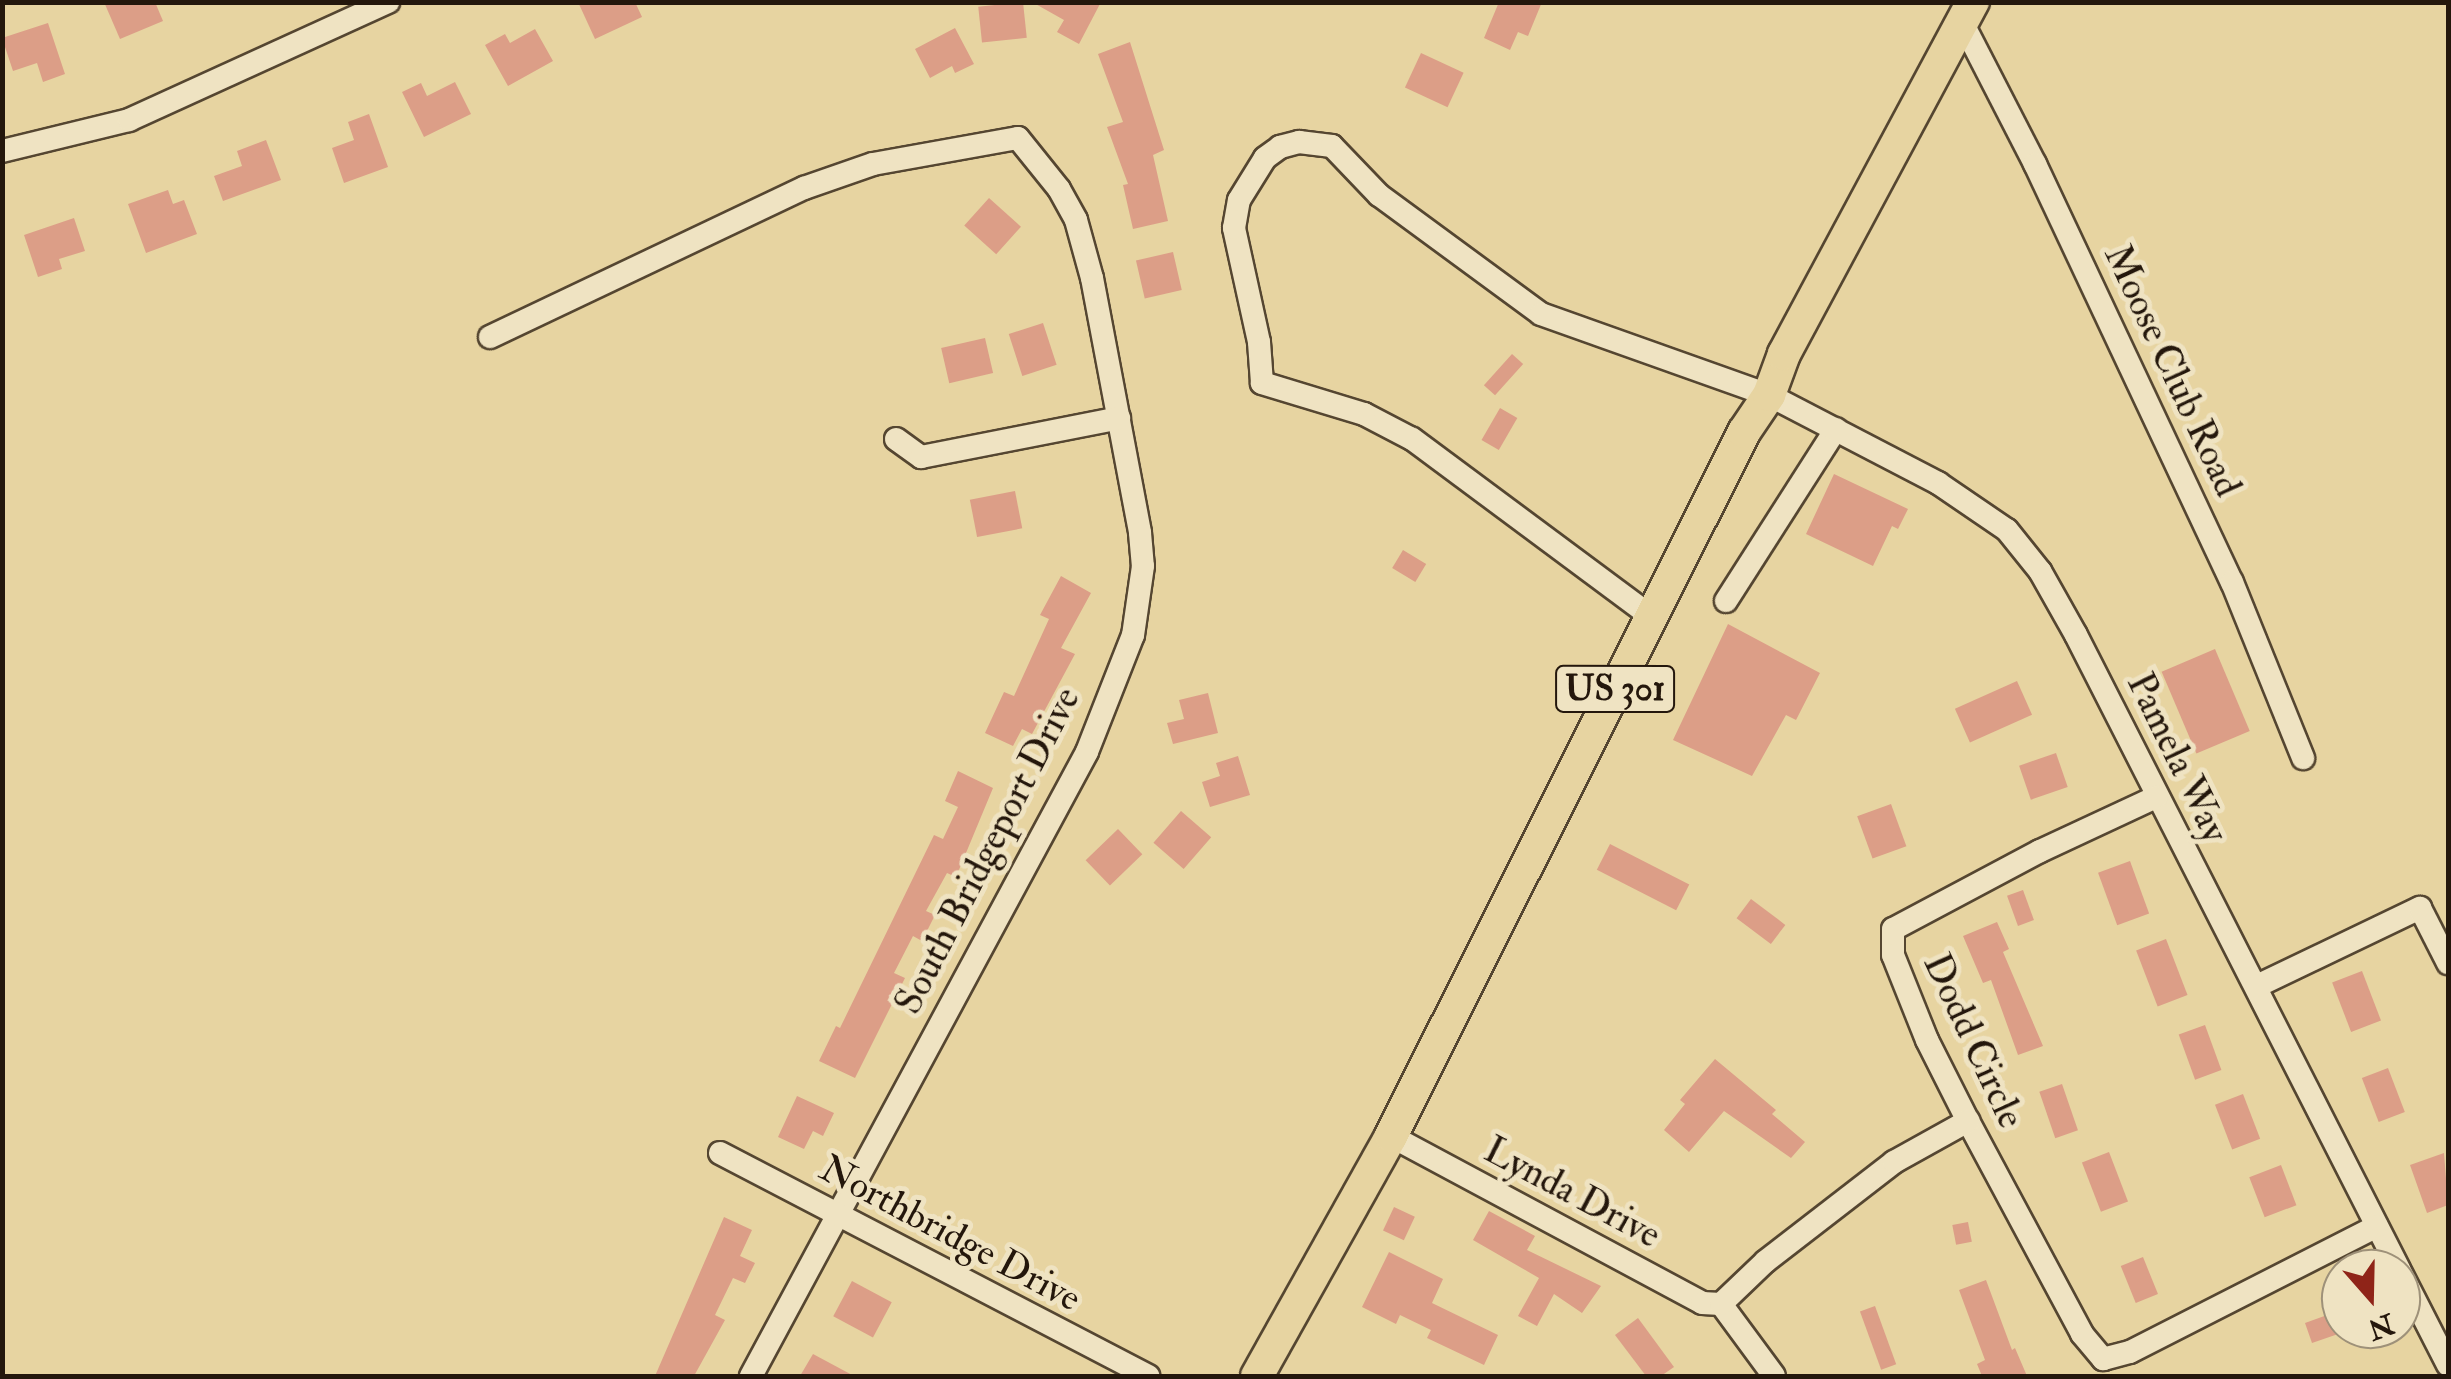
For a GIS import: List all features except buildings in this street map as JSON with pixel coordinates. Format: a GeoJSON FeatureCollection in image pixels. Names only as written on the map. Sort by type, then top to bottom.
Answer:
{"type":"FeatureCollection","features":[{"type":"Feature","properties":{"kind":"highway","name":"US 301"},"geometry":{"type":"LineString","coordinates":[[1257,1376],[1391,1136],[1744,432],[1769,395],[1784,354],[1968,12]]}},
{"type":"Feature","properties":{"kind":"street"},"geometry":{"type":"LineString","coordinates":[[2,151],[129,120],[388,2]]}},
{"type":"Feature","properties":{"kind":"street","name":"Moose Club Road"},"geometry":{"type":"LineString","coordinates":[[1968,12],[2035,164],[2232,582],[2304,758]]}},
{"type":"Feature","properties":{"kind":"street","name":"South Bridgeport Drive"},"geometry":{"type":"LineString","coordinates":[[490,337],[804,188],[872,164],[1018,138],[1060,189],[1076,220],[1119,418],[1143,566],[1134,635],[1087,752],[751,1376]]}},
{"type":"Feature","properties":{"kind":"street","name":"Pamela Way"},"geometry":{"type":"LineString","coordinates":[[1652,616],[1412,439],[1364,414],[1262,383],[1260,342],[1234,228],[1238,200],[1248,179],[1280,147],[1316,142],[1332,146],[1379,195],[1541,314],[1769,395],[1938,483],[2007,530],[2040,571],[2076,635],[2389,1249]]}},
{"type":"Feature","properties":{"kind":"street"},"geometry":{"type":"LineString","coordinates":[[896,440],[921,457],[1119,418]]}},
{"type":"Feature","properties":{"kind":"street"},"geometry":{"type":"LineString","coordinates":[[1726,601],[1836,429]]}},
{"type":"Feature","properties":{"kind":"street","name":"Dodd Circle"},"geometry":{"type":"LineString","coordinates":[[2156,797],[2023,860],[1892,930],[1893,955],[1928,1040],[1968,1121],[2082,1334],[2104,1359],[2130,1352],[2377,1226]]}},
{"type":"Feature","properties":{"kind":"street"},"geometry":{"type":"LineString","coordinates":[[2256,986],[2420,908],[2448,963]]}},
{"type":"Feature","properties":{"kind":"street"},"geometry":{"type":"LineString","coordinates":[[1774,1376],[1721,1304],[1766,1261],[1894,1162],[1968,1121]]}},
{"type":"Feature","properties":{"kind":"street","name":"Lynda Drive"},"geometry":{"type":"LineString","coordinates":[[1391,1136],[1702,1303],[1721,1304]]}},
{"type":"Feature","properties":{"kind":"street","name":"Northbridge Drive"},"geometry":{"type":"LineString","coordinates":[[720,1152],[1148,1376]]}},
{"type":"Feature","properties":{"kind":"street","name":"Pamela Way"},"geometry":{"type":"LineString","coordinates":[[2421,1312],[2448,1365]]}}]}
